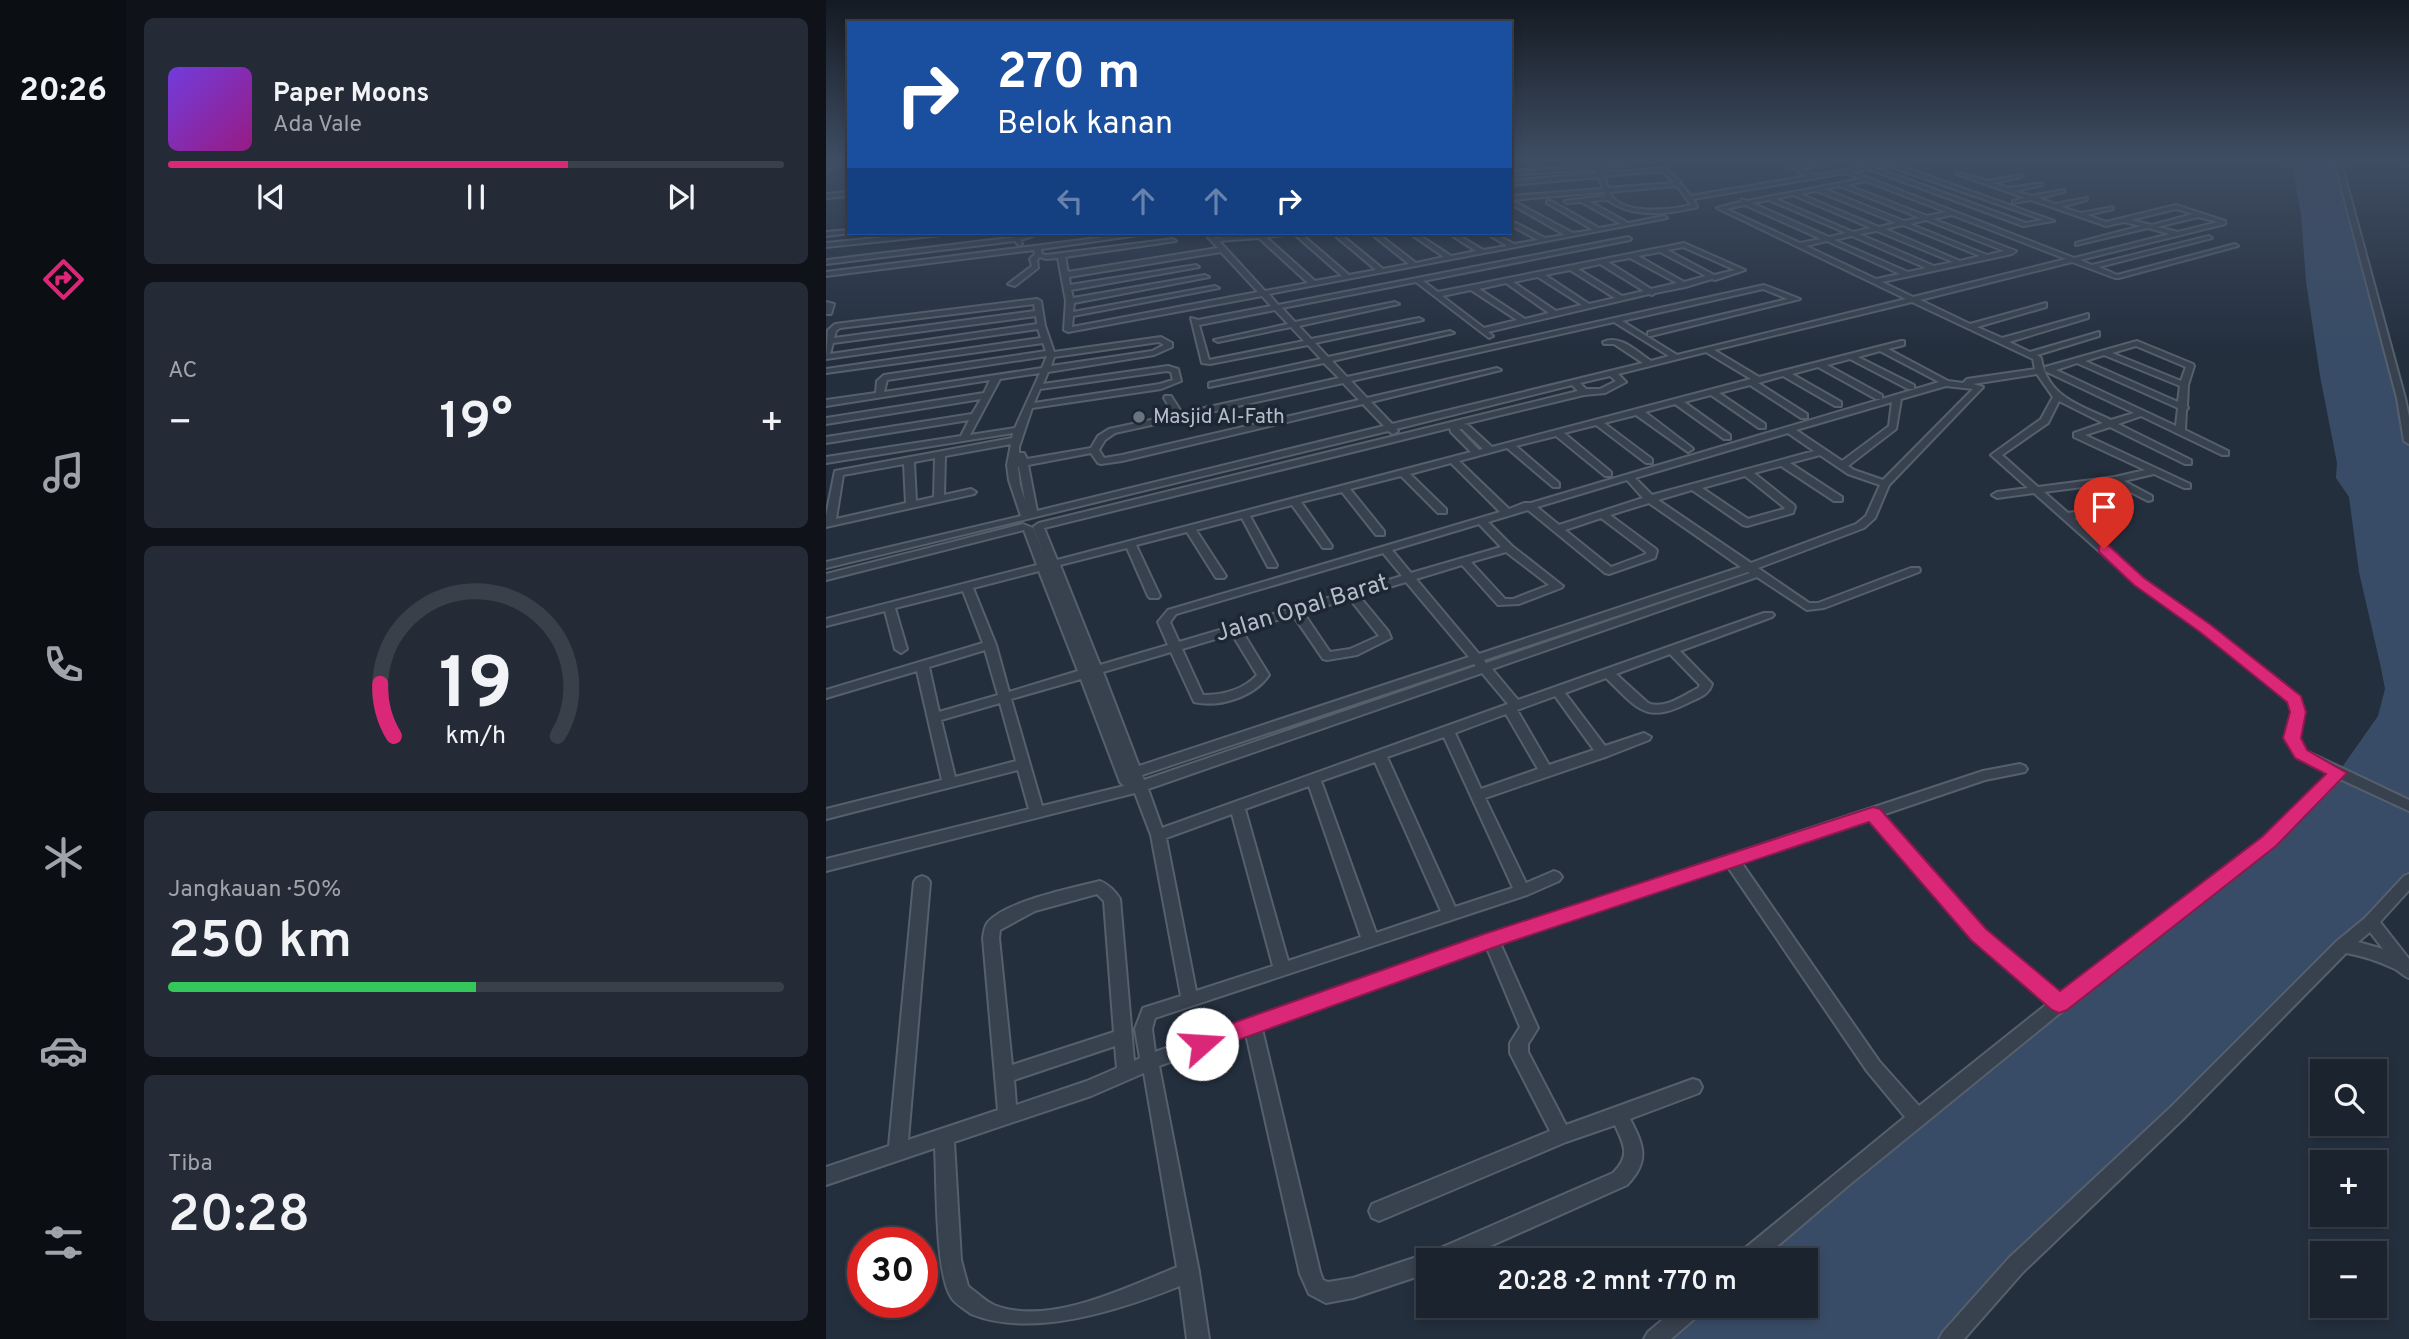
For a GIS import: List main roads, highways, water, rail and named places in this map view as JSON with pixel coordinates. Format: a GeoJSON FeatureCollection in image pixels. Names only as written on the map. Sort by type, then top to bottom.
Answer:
{"type":"FeatureCollection","features":[{"type":"Feature","properties":{"kind":"water"},"geometry":{"type":"Polygon","coordinates":[[[2302,221],[2353,221],[2409,441],[2409,880],[1950,1339],[1659,1339],[1684,1318],[1818,1318],[1818,1248],[1766,1248],[2152,935],[2338,773],[2378,716],[2385,689],[2359,572],[2349,497],[2336,478],[2337,463],[2320,376],[2306,281],[2302,221]]]}},
{"type":"Feature","properties":{"kind":"place","name":"Masjid Al-Fath"},"geometry":{"type":"Point","coordinates":[1139,417]}}]}
